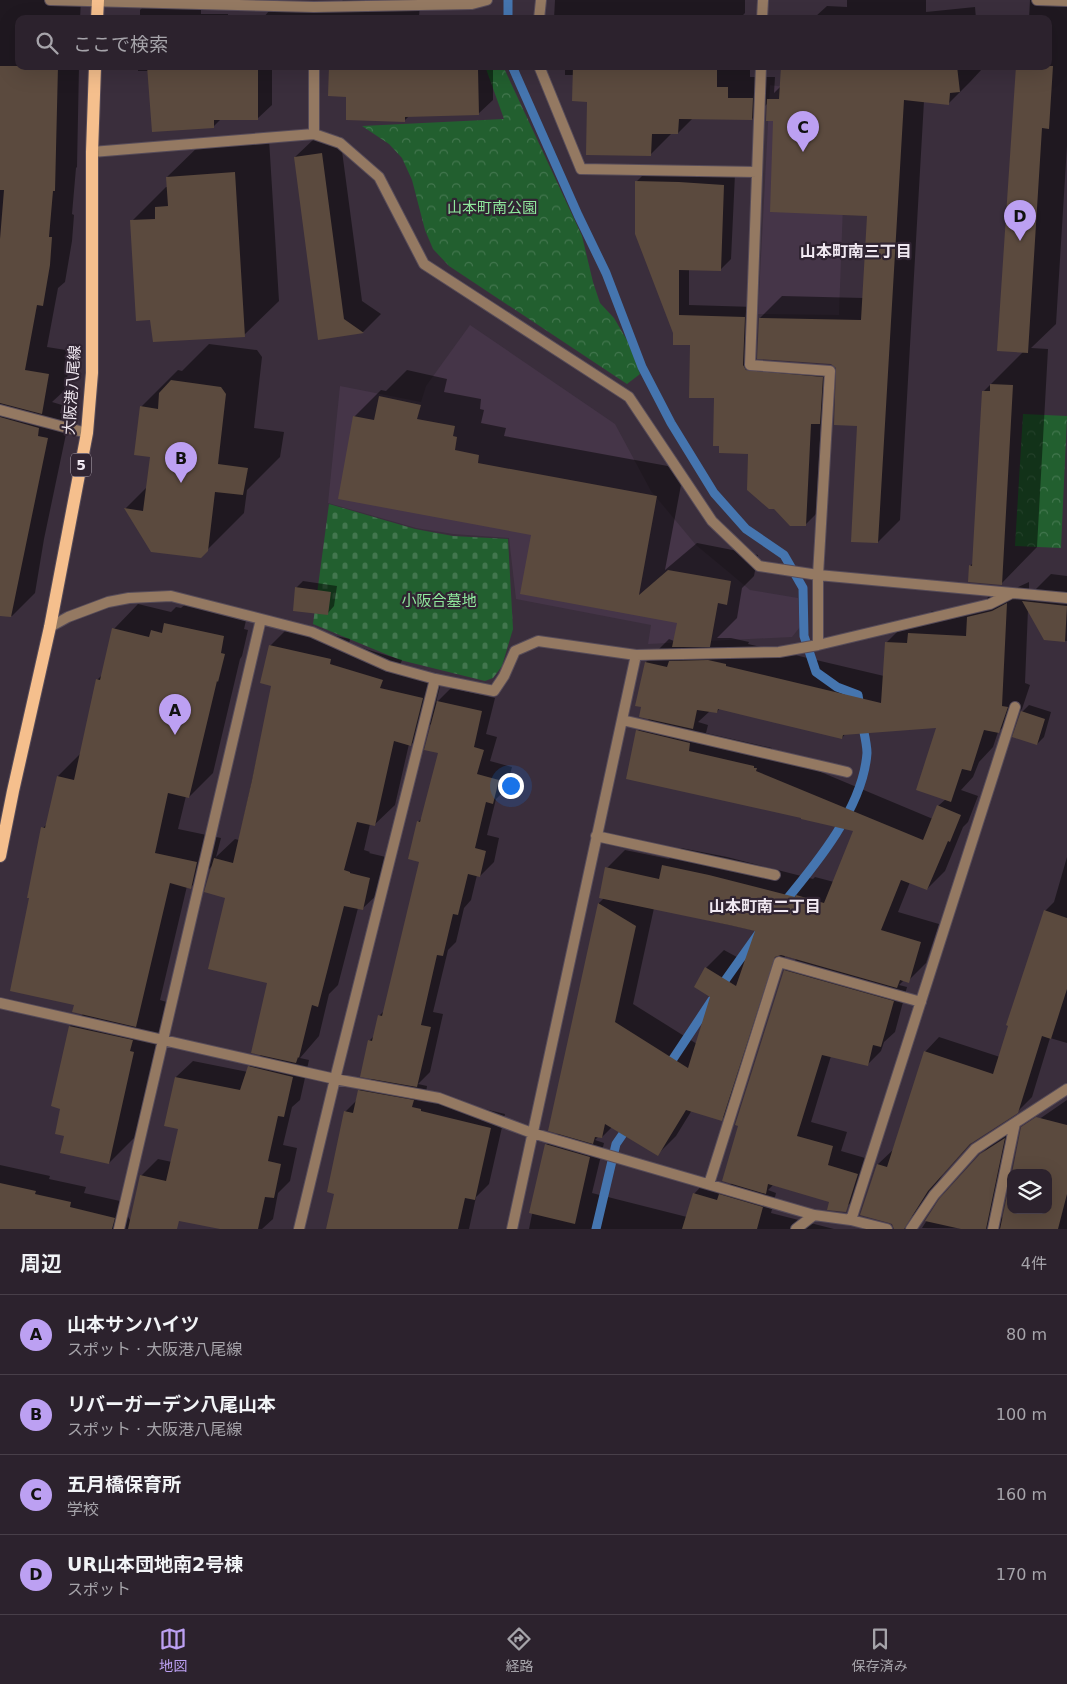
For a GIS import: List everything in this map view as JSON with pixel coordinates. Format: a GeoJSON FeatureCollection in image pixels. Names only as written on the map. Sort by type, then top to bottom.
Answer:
{"type":"FeatureCollection","features":[{"type":"Feature","properties":{"kind":"main road"},"geometry":{"type":"LineString","coordinates":[[97,15],[98,1]]}},
{"type":"Feature","properties":{"kind":"main road","name":"大阪港八尾線"},"geometry":{"type":"LineString","coordinates":[[0,856],[50,627],[87,433],[92,373],[92,152],[95,70]]}},
{"type":"Feature","properties":{"kind":"street"},"geometry":{"type":"LineString","coordinates":[[50,0],[472,4],[486,0]]}},
{"type":"Feature","properties":{"kind":"street"},"geometry":{"type":"LineString","coordinates":[[539,15],[541,0]]}},
{"type":"Feature","properties":{"kind":"street"},"geometry":{"type":"LineString","coordinates":[[762,15],[763,0]]}},
{"type":"Feature","properties":{"kind":"street"},"geometry":{"type":"LineString","coordinates":[[1037,0],[1067,1]]}},
{"type":"Feature","properties":{"kind":"street"},"geometry":{"type":"LineString","coordinates":[[314,70],[314,134]]}},
{"type":"Feature","properties":{"kind":"street"},"geometry":{"type":"LineString","coordinates":[[541,70],[581,169],[757,172]]}},
{"type":"Feature","properties":{"kind":"street"},"geometry":{"type":"LineString","coordinates":[[761,70],[750,365],[830,370],[818,575],[818,645]]}},
{"type":"Feature","properties":{"kind":"street"},"geometry":{"type":"LineString","coordinates":[[92,152],[314,134],[340,143],[379,177],[424,264],[628,397],[712,521],[759,566],[818,575],[1067,598]]}},
{"type":"Feature","properties":{"kind":"street"},"geometry":{"type":"LineString","coordinates":[[0,410],[87,433]]}},
{"type":"Feature","properties":{"kind":"street"},"geometry":{"type":"LineString","coordinates":[[50,627],[68,617],[101,604],[129,598],[171,596],[312,632],[388,666],[435,679],[494,691],[504,676],[514,651],[538,641],[636,655],[779,652],[818,645],[990,604],[1012,593]]}},
{"type":"Feature","properties":{"kind":"street"},"geometry":{"type":"LineString","coordinates":[[119,1229],[261,619]]}},
{"type":"Feature","properties":{"kind":"street"},"geometry":{"type":"LineString","coordinates":[[512,1229],[636,655]]}},
{"type":"Feature","properties":{"kind":"street"},"geometry":{"type":"LineString","coordinates":[[299,1229],[435,679]]}},
{"type":"Feature","properties":{"kind":"street"},"geometry":{"type":"LineString","coordinates":[[851,1220],[1015,708]]}},
{"type":"Feature","properties":{"kind":"street"},"geometry":{"type":"LineString","coordinates":[[622,720],[847,772]]}},
{"type":"Feature","properties":{"kind":"street"},"geometry":{"type":"LineString","coordinates":[[596,836],[775,876]]}},
{"type":"Feature","properties":{"kind":"street"},"geometry":{"type":"LineString","coordinates":[[709,1184],[779,962],[921,1002]]}},
{"type":"Feature","properties":{"kind":"street"},"geometry":{"type":"LineString","coordinates":[[0,1003],[335,1079],[439,1098],[532,1133],[814,1215],[851,1220],[887,1229]]}},
{"type":"Feature","properties":{"kind":"street"},"geometry":{"type":"LineString","coordinates":[[911,1229],[934,1195],[975,1149],[1067,1089]]}},
{"type":"Feature","properties":{"kind":"street"},"geometry":{"type":"LineString","coordinates":[[992,1229],[1014,1123]]}},
{"type":"Feature","properties":{"kind":"street"},"geometry":{"type":"LineString","coordinates":[[796,1229],[814,1215]]}},
{"type":"Feature","properties":{"kind":"shaded area"},"geometry":{"type":"Polygon","coordinates":[[[770,85],[847,95],[839,315],[758,314],[770,85]]]}},
{"type":"Feature","properties":{"kind":"shaded area"},"geometry":{"type":"Polygon","coordinates":[[[470,325],[615,424],[651,491],[696,545],[750,590],[798,598],[800,627],[792,637],[648,644],[651,625],[516,599],[509,538],[453,534],[416,528],[328,503],[340,386],[421,402],[426,386],[470,325]]]}},
{"type":"Feature","properties":{"kind":"green space","name":"山本町南公園"},"geometry":{"type":"Polygon","coordinates":[[[486,70],[505,70],[582,236],[600,303],[614,318],[628,342],[640,374],[627,384],[449,266],[433,249],[425,230],[412,180],[402,158],[389,144],[362,126],[504,119],[486,70]]]}},
{"type":"Feature","properties":{"kind":"green space"},"geometry":{"type":"Polygon","coordinates":[[[1023,414],[1067,416],[1061,548],[1015,546],[1023,414]]]}},
{"type":"Feature","properties":{"kind":"green space","name":"小阪合墓地"},"geometry":{"type":"Polygon","coordinates":[[[329,504],[415,529],[453,536],[508,539],[513,629],[502,666],[493,678],[485,681],[400,660],[313,624],[329,504]]]}},
{"type":"Feature","properties":{"kind":"building"},"geometry":{"type":"Polygon","coordinates":[[[0,66],[15,66],[15,70],[58,70],[55,191],[53,191],[49,237],[52,237],[50,265],[43,306],[37,305],[25,370],[49,374],[42,414],[0,403],[0,239],[4,190],[0,190],[0,66]]]}},
{"type":"Feature","properties":{"kind":"building"},"geometry":{"type":"Polygon","coordinates":[[[1053,66],[1049,129],[1042,128],[1028,353],[997,351],[1016,70],[1052,70],[1053,66]]]}},
{"type":"Feature","properties":{"kind":"building"},"geometry":{"type":"Polygon","coordinates":[[[147,70],[258,70],[258,120],[214,120],[214,128],[152,132],[147,70]]]}},
{"type":"Feature","properties":{"kind":"building"},"geometry":{"type":"Polygon","coordinates":[[[329,70],[478,70],[479,115],[405,117],[405,122],[346,120],[346,97],[328,96],[329,70]]]}},
{"type":"Feature","properties":{"kind":"building"},"geometry":{"type":"Polygon","coordinates":[[[573,70],[717,70],[717,87],[728,87],[728,98],[753,98],[752,120],[679,119],[678,134],[652,134],[651,156],[586,155],[587,102],[572,101],[573,70]]]}},
{"type":"Feature","properties":{"kind":"building"},"geometry":{"type":"Polygon","coordinates":[[[781,70],[957,70],[960,92],[950,93],[949,105],[904,100],[878,543],[851,542],[857,426],[834,425],[836,368],[831,364],[757,359],[759,318],[861,320],[867,216],[770,212],[773,121],[766,121],[767,99],[779,99],[781,70]]]}},
{"type":"Feature","properties":{"kind":"building"},"geometry":{"type":"Polygon","coordinates":[[[322,153],[344,319],[364,333],[318,340],[294,157],[322,153]]]}},
{"type":"Feature","properties":{"kind":"building"},"geometry":{"type":"Polygon","coordinates":[[[235,172],[245,337],[153,342],[150,320],[136,321],[130,220],[155,219],[155,207],[168,206],[166,177],[235,172]]]}},
{"type":"Feature","properties":{"kind":"building"},"geometry":{"type":"Polygon","coordinates":[[[635,181],[724,185],[721,271],[679,270],[679,315],[745,317],[743,365],[746,370],[823,377],[820,424],[811,424],[806,526],[790,526],[774,509],[769,509],[747,490],[748,454],[719,453],[719,446],[713,446],[714,398],[689,398],[690,345],[673,345],[673,333],[635,234],[635,181]]]}},
{"type":"Feature","properties":{"kind":"building"},"geometry":{"type":"Polygon","coordinates":[[[171,380],[221,387],[226,394],[218,464],[248,468],[243,495],[215,492],[208,551],[201,558],[151,552],[124,508],[143,511],[150,457],[134,455],[140,406],[158,409],[159,393],[171,380]]]}},
{"type":"Feature","properties":{"kind":"building"},"geometry":{"type":"Polygon","coordinates":[[[990,384],[1013,385],[1002,585],[968,582],[969,565],[972,566],[982,391],[990,391],[990,384]]]}},
{"type":"Feature","properties":{"kind":"building"},"geometry":{"type":"Polygon","coordinates":[[[379,396],[421,405],[417,419],[455,426],[453,436],[457,437],[455,450],[479,455],[478,463],[657,496],[639,595],[668,570],[731,581],[727,605],[718,603],[710,647],[672,647],[677,623],[520,594],[531,535],[338,499],[353,416],[374,420],[379,396]]]}},
{"type":"Feature","properties":{"kind":"building"},"geometry":{"type":"Polygon","coordinates":[[[0,417],[39,428],[38,436],[48,438],[11,617],[0,616],[0,417]]]}},
{"type":"Feature","properties":{"kind":"building"},"geometry":{"type":"Polygon","coordinates":[[[295,587],[331,592],[328,615],[293,611],[295,587]]]}},
{"type":"Feature","properties":{"kind":"building"},"geometry":{"type":"Polygon","coordinates":[[[1022,601],[1067,606],[1065,642],[1044,640],[1022,601]]]}},
{"type":"Feature","properties":{"kind":"building"},"geometry":{"type":"Polygon","coordinates":[[[1007,603],[1002,706],[1008,707],[999,733],[984,730],[971,771],[962,769],[951,802],[916,790],[936,728],[843,735],[842,739],[718,709],[717,713],[697,710],[693,729],[639,717],[641,707],[635,706],[645,662],[667,667],[669,661],[708,660],[881,703],[885,642],[907,643],[908,633],[966,636],[967,617],[992,611],[1007,603]]]}},
{"type":"Feature","properties":{"kind":"building"},"geometry":{"type":"Polygon","coordinates":[[[164,623],[224,636],[221,653],[225,654],[189,798],[168,793],[155,853],[197,862],[191,889],[170,883],[136,1027],[72,1012],[74,1005],[10,991],[41,827],[45,828],[57,776],[74,780],[96,679],[100,680],[112,628],[149,637],[151,630],[162,633],[164,623]]]}},
{"type":"Feature","properties":{"kind":"building"},"geometry":{"type":"Polygon","coordinates":[[[269,645],[331,659],[330,664],[383,680],[380,688],[423,698],[411,746],[394,741],[375,826],[357,822],[344,870],[370,878],[363,910],[344,906],[318,1007],[312,1005],[299,1058],[296,1063],[251,1053],[267,983],[208,969],[225,898],[204,892],[214,858],[233,863],[271,686],[260,683],[269,645]]]}},
{"type":"Feature","properties":{"kind":"building"},"geometry":{"type":"Polygon","coordinates":[[[437,701],[482,711],[474,747],[484,750],[477,774],[499,780],[493,804],[486,802],[475,848],[486,851],[480,877],[468,874],[458,915],[453,914],[443,956],[437,955],[421,1025],[431,1027],[417,1087],[360,1077],[368,1040],[372,1041],[378,1015],[382,1016],[419,862],[408,859],[417,821],[420,822],[438,753],[424,750],[437,701]]]}},
{"type":"Feature","properties":{"kind":"building"},"geometry":{"type":"Polygon","coordinates":[[[1021,711],[1045,719],[1037,745],[1012,737],[1021,711]]]}},
{"type":"Feature","properties":{"kind":"building"},"geometry":{"type":"Polygon","coordinates":[[[636,730],[690,743],[689,751],[754,766],[754,768],[757,768],[756,771],[923,840],[937,805],[961,815],[927,890],[901,880],[881,930],[921,942],[909,983],[900,980],[897,988],[781,955],[775,957],[722,1121],[686,1110],[658,1156],[605,1124],[602,1138],[595,1137],[593,1144],[548,1131],[598,903],[636,926],[615,1022],[688,1068],[710,997],[694,987],[705,967],[736,986],[755,931],[599,898],[605,867],[659,879],[662,865],[824,903],[853,831],[626,779],[636,730]]]}},
{"type":"Feature","properties":{"kind":"building"},"geometry":{"type":"Polygon","coordinates":[[[1044,910],[1067,918],[1067,989],[1051,1039],[1042,1036],[1018,1113],[970,1144],[928,1191],[904,1229],[894,1229],[892,1224],[860,1215],[877,1164],[887,1167],[924,1051],[993,1074],[1008,1026],[1006,1025],[1044,910]]]}},
{"type":"Feature","properties":{"kind":"building"},"geometry":{"type":"Polygon","coordinates":[[[784,970],[894,1001],[881,1047],[873,1045],[868,1066],[822,1055],[797,1136],[833,1146],[828,1165],[858,1174],[846,1212],[827,1210],[829,1202],[768,1184],[766,1194],[722,1181],[738,1126],[735,1125],[784,970]]]}},
{"type":"Feature","properties":{"kind":"building"},"geometry":{"type":"Polygon","coordinates":[[[69,1026],[133,1040],[130,1051],[134,1052],[109,1164],[60,1153],[64,1136],[55,1134],[60,1109],[51,1106],[69,1026]]]}},
{"type":"Feature","properties":{"kind":"building"},"geometry":{"type":"Polygon","coordinates":[[[248,1066],[293,1077],[284,1117],[278,1116],[268,1161],[281,1164],[274,1198],[265,1197],[258,1229],[220,1229],[179,1221],[177,1229],[128,1229],[140,1175],[166,1181],[178,1129],[164,1126],[175,1077],[240,1090],[248,1066]]]}},
{"type":"Feature","properties":{"kind":"building"},"geometry":{"type":"Polygon","coordinates":[[[358,1090],[414,1100],[412,1107],[421,1109],[421,1111],[491,1128],[475,1200],[465,1198],[458,1229],[326,1229],[334,1194],[327,1192],[344,1111],[353,1113],[358,1090]]]}},
{"type":"Feature","properties":{"kind":"building"},"geometry":{"type":"Polygon","coordinates":[[[1036,1117],[1067,1125],[1067,1194],[1058,1229],[1000,1229],[1007,1196],[1007,1214],[1052,1214],[1052,1169],[1013,1169],[1021,1127],[1036,1117]]]}},
{"type":"Feature","properties":{"kind":"building"},"geometry":{"type":"Polygon","coordinates":[[[1005,1138],[986,1229],[961,1229],[925,1221],[939,1199],[980,1154],[1005,1138]]]}},
{"type":"Feature","properties":{"kind":"building"},"geometry":{"type":"Polygon","coordinates":[[[545,1144],[590,1157],[575,1224],[529,1213],[545,1144]]]}},
{"type":"Feature","properties":{"kind":"building"},"geometry":{"type":"Polygon","coordinates":[[[0,1183],[36,1191],[35,1194],[71,1202],[70,1207],[115,1218],[112,1229],[0,1229],[0,1183]]]}},
{"type":"Feature","properties":{"kind":"building"},"geometry":{"type":"Polygon","coordinates":[[[693,1193],[717,1200],[719,1194],[763,1207],[757,1229],[682,1229],[693,1193]]]}},
{"type":"Feature","properties":{"kind":"waterway"},"geometry":{"type":"LineString","coordinates":[[508,0],[508,15]]}},
{"type":"Feature","properties":{"kind":"waterway"},"geometry":{"type":"LineString","coordinates":[[514,70],[578,215],[606,273],[642,367],[671,423],[714,493],[746,529],[784,555],[803,588],[804,636],[816,672],[837,687],[858,695],[860,708]]}},
{"type":"Feature","properties":{"kind":"waterway"},"geometry":{"type":"LineString","coordinates":[[782,905],[809,872],[836,834],[857,794],[864,774],[867,753],[862,723]]}},
{"type":"Feature","properties":{"kind":"waterway"},"geometry":{"type":"LineString","coordinates":[[719,989],[758,934]]}},
{"type":"Feature","properties":{"kind":"waterway"},"geometry":{"type":"LineString","coordinates":[[667,1068],[712,1000]]}},
{"type":"Feature","properties":{"kind":"waterway"},"geometry":{"type":"LineString","coordinates":[[596,1229],[616,1144],[629,1125]]}},
{"type":"Feature","properties":{"kind":"place","name":"五月橋保育所"},"geometry":{"type":"Point","coordinates":[803,152]}},
{"type":"Feature","properties":{"kind":"place","name":"UR山本団地南2号棟"},"geometry":{"type":"Point","coordinates":[1020,241]}},
{"type":"Feature","properties":{"kind":"place","name":"リバーガーデン八尾山本"},"geometry":{"type":"Point","coordinates":[181,483]}},
{"type":"Feature","properties":{"kind":"place","name":"山本サンハイツ"},"geometry":{"type":"Point","coordinates":[175,735]}},
{"type":"Feature","properties":{"kind":"district","name":"山本町南三丁目"},"geometry":{"type":"Point","coordinates":[856,251]}},
{"type":"Feature","properties":{"kind":"district","name":"山本町南二丁目"},"geometry":{"type":"Point","coordinates":[765,906]}}]}
